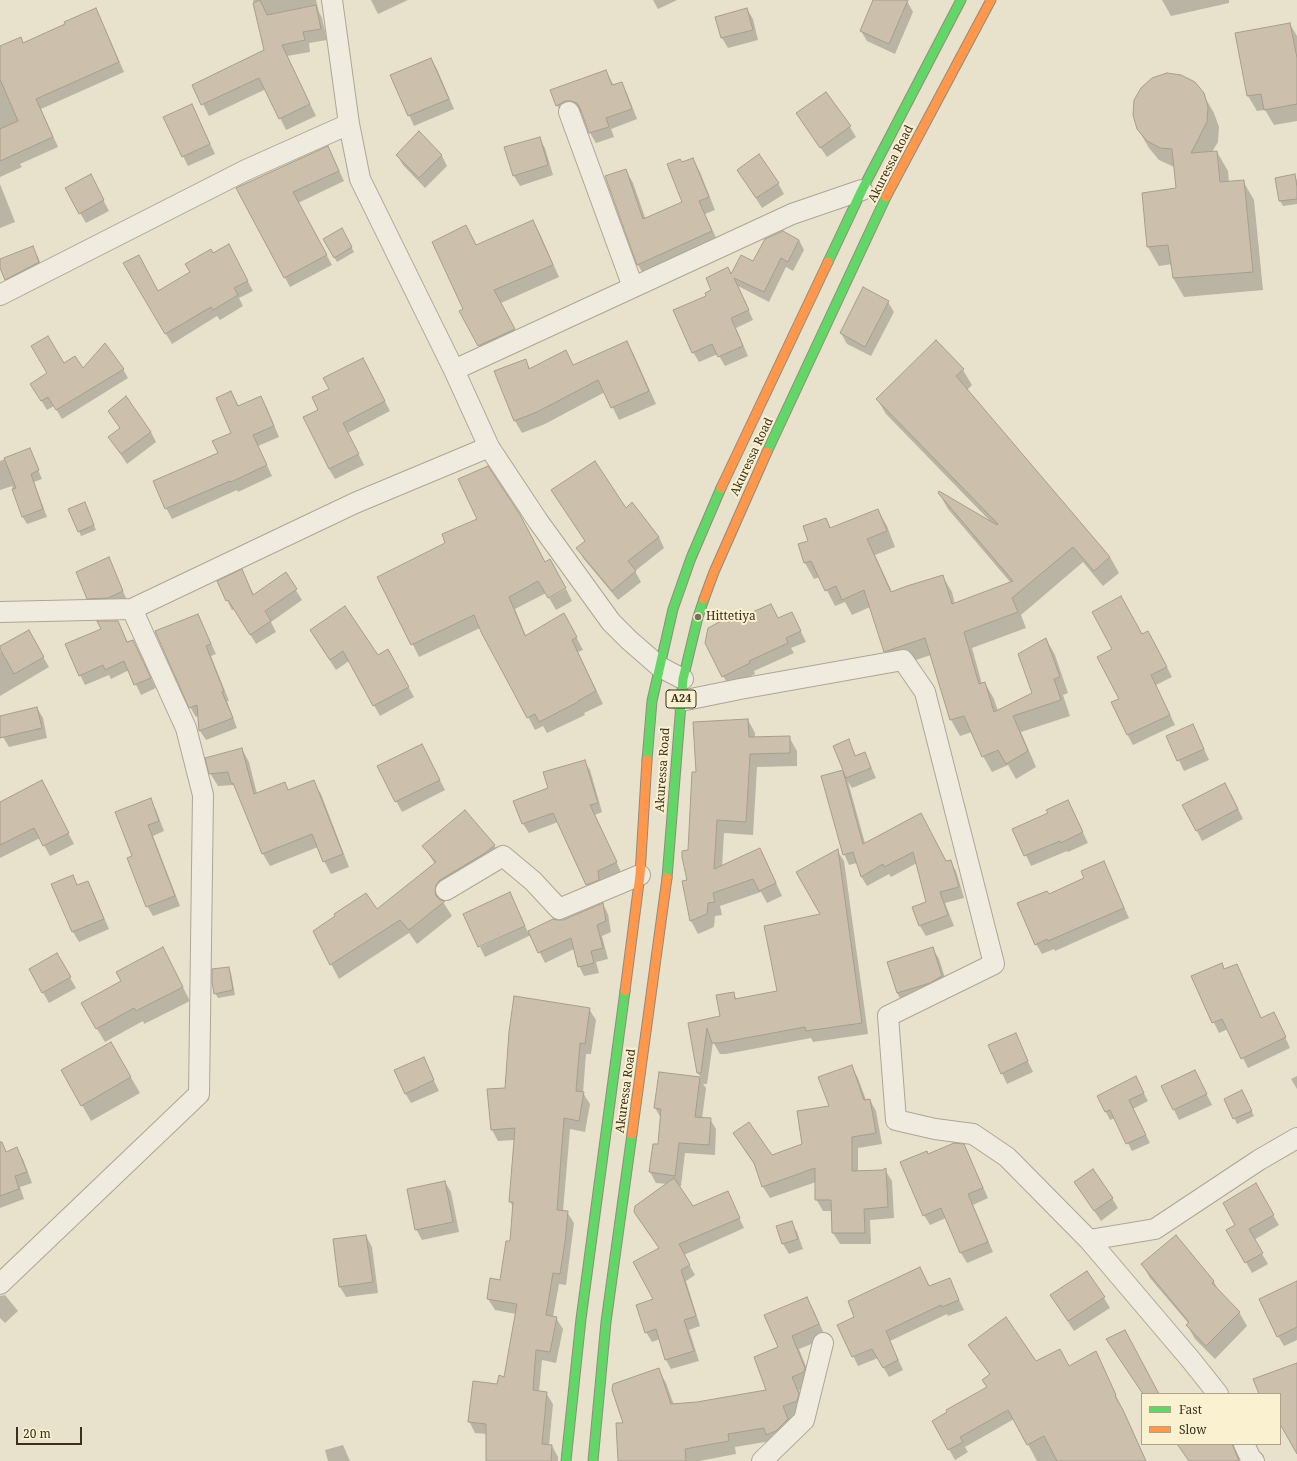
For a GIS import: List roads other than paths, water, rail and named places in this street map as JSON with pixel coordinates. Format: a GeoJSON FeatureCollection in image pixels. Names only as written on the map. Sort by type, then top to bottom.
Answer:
{"type":"FeatureCollection","features":[{"type":"Feature","properties":{"kind":"highway","name":"Akuressa Road"},"geometry":{"type":"LineString","coordinates":[[593,1461],[606,1322],[668,872],[683,679],[698,617],[714,572],[742,507],[888,193],[976,20],[991,0]]}},
{"type":"Feature","properties":{"kind":"highway","name":"Akuressa Road"},"geometry":{"type":"LineString","coordinates":[[566,1461],[581,1319],[640,875],[648,742],[652,702],[673,609],[691,558],[722,485],[796,332],[862,190],[959,7]]}},
{"type":"Feature","properties":{"kind":"street"},"geometry":{"type":"LineString","coordinates":[[332,0],[349,124],[360,178],[490,447],[538,521],[611,622],[660,667],[683,679]]}},
{"type":"Feature","properties":{"kind":"street"},"geometry":{"type":"LineString","coordinates":[[569,112],[633,287]]}},
{"type":"Feature","properties":{"kind":"street"},"geometry":{"type":"LineString","coordinates":[[0,295],[246,170],[349,124]]}},
{"type":"Feature","properties":{"kind":"street"},"geometry":{"type":"LineString","coordinates":[[454,370],[792,214],[862,190]]}},
{"type":"Feature","properties":{"kind":"street"},"geometry":{"type":"LineString","coordinates":[[0,612],[132,609],[355,503],[490,447]]}},
{"type":"Feature","properties":{"kind":"street"},"geometry":{"type":"LineString","coordinates":[[0,1284],[199,1094],[203,795],[186,728],[132,609]]}},
{"type":"Feature","properties":{"kind":"street"},"geometry":{"type":"LineString","coordinates":[[681,701],[903,660],[925,692],[994,964],[888,1016],[896,1120],[935,1129],[973,1134],[1007,1157],[1089,1240],[1217,1393]]}},
{"type":"Feature","properties":{"kind":"street"},"geometry":{"type":"LineString","coordinates":[[446,890],[503,856],[533,882],[559,909],[640,875]]}},
{"type":"Feature","properties":{"kind":"street"},"geometry":{"type":"LineString","coordinates":[[1089,1240],[1155,1229],[1259,1160],[1297,1138]]}},
{"type":"Feature","properties":{"kind":"street"},"geometry":{"type":"LineString","coordinates":[[762,1461],[804,1420],[823,1343]]}},
{"type":"Feature","properties":{"kind":"street"},"geometry":{"type":"LineString","coordinates":[[1245,1445],[1254,1461]]}},
{"type":"Feature","properties":{"kind":"place","name":"Hittetiya"},"geometry":{"type":"Point","coordinates":[698,617]}}]}
